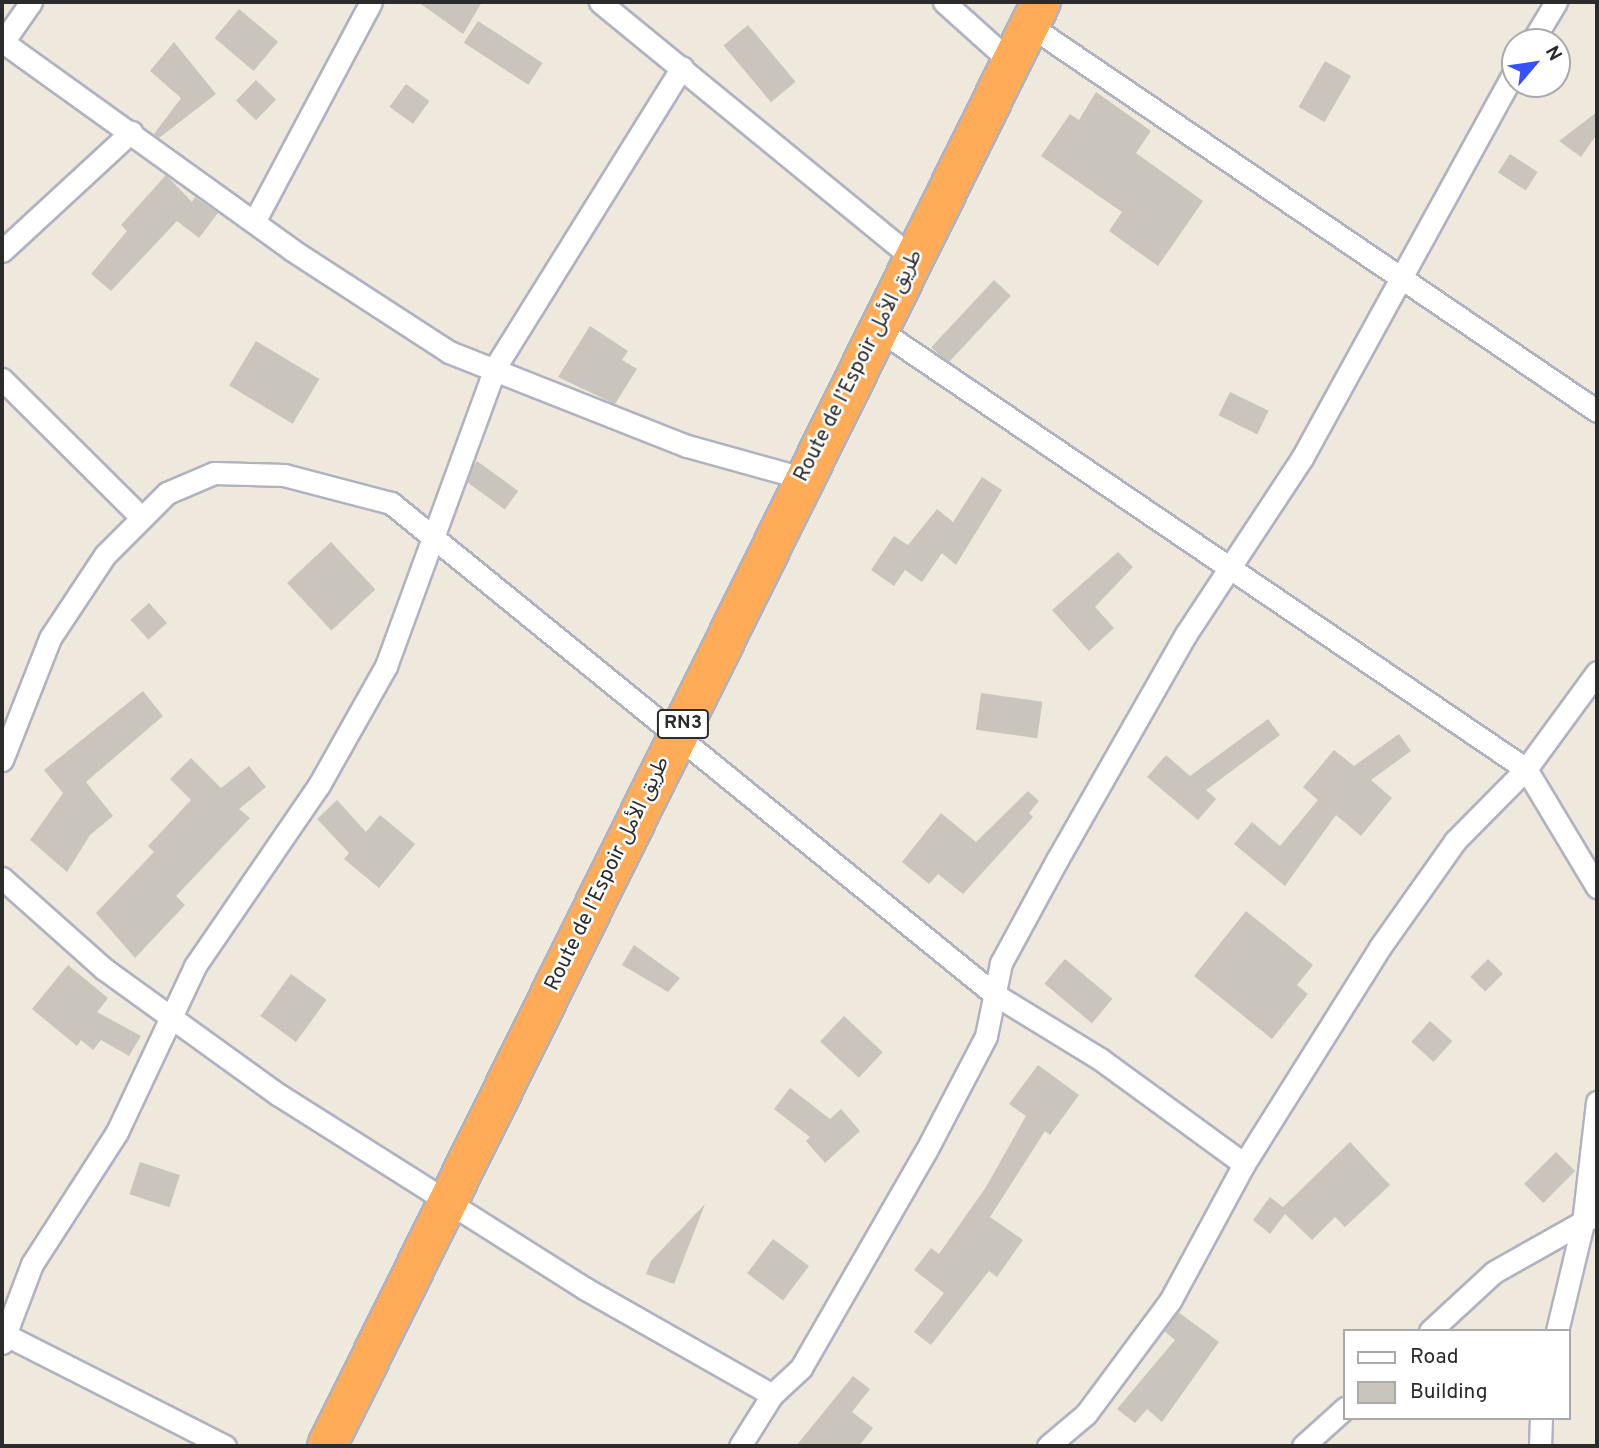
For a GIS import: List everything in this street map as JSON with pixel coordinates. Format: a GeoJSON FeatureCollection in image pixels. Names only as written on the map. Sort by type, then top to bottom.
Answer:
{"type":"FeatureCollection","features":[{"type":"Feature","properties":{"kind":"highway","name":"Route de l’Espoir طريق الأمل"},"geometry":{"type":"LineString","coordinates":[[327,1446],[802,478],[1013,64],[1035,13]]}},
{"type":"Feature","properties":{"kind":"street"},"geometry":{"type":"LineString","coordinates":[[31,2],[3,42],[254,222],[449,352],[496,366],[675,442],[802,478]]}},
{"type":"Feature","properties":{"kind":"street"},"geometry":{"type":"LineString","coordinates":[[254,222],[371,2]]}},
{"type":"Feature","properties":{"kind":"street"},"geometry":{"type":"LineString","coordinates":[[600,2],[913,258]]}},
{"type":"Feature","properties":{"kind":"street"},"geometry":{"type":"LineString","coordinates":[[944,2],[1013,64]]}},
{"type":"Feature","properties":{"kind":"street"},"geometry":{"type":"LineString","coordinates":[[1540,28],[1556,2]]}},
{"type":"Feature","properties":{"kind":"street"},"geometry":{"type":"LineString","coordinates":[[1035,13],[1597,411]]}},
{"type":"Feature","properties":{"kind":"street"},"geometry":{"type":"LineString","coordinates":[[225,1446],[3,1337],[32,1264],[117,1132],[195,966],[320,785],[386,666],[430,535],[496,366],[682,67]]}},
{"type":"Feature","properties":{"kind":"street"},"geometry":{"type":"LineString","coordinates":[[740,1446],[772,1395],[800,1368],[926,1151],[986,1036],[1001,963],[1057,860],[1406,277],[1501,97]]}},
{"type":"Feature","properties":{"kind":"street"},"geometry":{"type":"LineString","coordinates":[[2,251],[131,132]]}},
{"type":"Feature","properties":{"kind":"street"},"geometry":{"type":"LineString","coordinates":[[878,329],[1232,564],[1526,769],[1597,887]]}},
{"type":"Feature","properties":{"kind":"street"},"geometry":{"type":"LineString","coordinates":[[2,379],[142,518]]}},
{"type":"Feature","properties":{"kind":"street"},"geometry":{"type":"LineString","coordinates":[[2,760],[50,638],[105,555],[167,493],[214,473],[284,475],[390,503],[994,994],[1100,1059],[1244,1164]]}},
{"type":"Feature","properties":{"kind":"street"},"geometry":{"type":"LineString","coordinates":[[1048,1446],[1086,1414],[1170,1301],[1244,1164],[1380,947],[1455,841],[1526,769],[1597,672]]}},
{"type":"Feature","properties":{"kind":"street"},"geometry":{"type":"LineString","coordinates":[[2,878],[171,1021],[279,1095],[449,1198],[584,1288],[772,1395]]}},
{"type":"Feature","properties":{"kind":"street"},"geometry":{"type":"LineString","coordinates":[[1558,1329],[1590,1218],[1597,1102]]}},
{"type":"Feature","properties":{"kind":"street"},"geometry":{"type":"LineString","coordinates":[[1432,1329],[1494,1272],[1590,1218]]}},
{"type":"Feature","properties":{"kind":"street"},"geometry":{"type":"LineString","coordinates":[[1303,1446],[1344,1409]]}},
{"type":"Feature","properties":{"kind":"street"},"geometry":{"type":"LineString","coordinates":[[1540,1446],[1541,1420]]}},
{"type":"Feature","properties":{"kind":"building"},"geometry":{"type":"Polygon","coordinates":[[[418,2],[482,2],[463,34],[418,2]]]}},
{"type":"Feature","properties":{"kind":"building"},"geometry":{"type":"Polygon","coordinates":[[[239,9],[278,42],[254,71],[215,38],[239,9]]]}},
{"type":"Feature","properties":{"kind":"building"},"geometry":{"type":"Polygon","coordinates":[[[478,21],[543,63],[528,85],[464,43],[478,21]]]}},
{"type":"Feature","properties":{"kind":"building"},"geometry":{"type":"Polygon","coordinates":[[[748,25],[796,82],[771,102],[723,46],[748,25]]]}},
{"type":"Feature","properties":{"kind":"building"},"geometry":{"type":"Polygon","coordinates":[[[174,42],[216,94],[159,138],[154,134],[181,98],[150,71],[174,42]]]}},
{"type":"Feature","properties":{"kind":"building"},"geometry":{"type":"Polygon","coordinates":[[[1325,61],[1351,76],[1324,122],[1298,107],[1325,61]]]}},
{"type":"Feature","properties":{"kind":"building"},"geometry":{"type":"Polygon","coordinates":[[[256,80],[276,99],[256,120],[236,101],[256,80]]]}},
{"type":"Feature","properties":{"kind":"building"},"geometry":{"type":"Polygon","coordinates":[[[406,84],[429,101],[413,124],[390,107],[406,84]]]}},
{"type":"Feature","properties":{"kind":"building"},"geometry":{"type":"Polygon","coordinates":[[[1096,92],[1151,131],[1136,153],[1203,201],[1158,266],[1109,231],[1122,212],[1041,156],[1070,114],[1079,120],[1096,92]]]}},
{"type":"Feature","properties":{"kind":"building"},"geometry":{"type":"Polygon","coordinates":[[[1597,112],[1597,134],[1581,157],[1559,141],[1597,112]]]}},
{"type":"Feature","properties":{"kind":"building"},"geometry":{"type":"Polygon","coordinates":[[[1510,154],[1538,172],[1526,190],[1498,172],[1510,154]]]}},
{"type":"Feature","properties":{"kind":"building"},"geometry":{"type":"Polygon","coordinates":[[[166,175],[192,202],[195,197],[218,213],[199,238],[177,221],[111,291],[91,274],[127,231],[121,225],[166,175]]]}},
{"type":"Feature","properties":{"kind":"building"},"geometry":{"type":"Polygon","coordinates":[[[994,280],[1011,296],[948,363],[931,347],[994,280]]]}},
{"type":"Feature","properties":{"kind":"building"},"geometry":{"type":"Polygon","coordinates":[[[590,326],[628,351],[622,360],[637,369],[615,404],[558,377],[590,326]]]}},
{"type":"Feature","properties":{"kind":"building"},"geometry":{"type":"Polygon","coordinates":[[[256,341],[319,379],[293,424],[229,386],[256,341]]]}},
{"type":"Feature","properties":{"kind":"building"},"geometry":{"type":"Polygon","coordinates":[[[1230,392],[1269,411],[1257,434],[1219,415],[1230,392]]]}},
{"type":"Feature","properties":{"kind":"building"},"geometry":{"type":"Polygon","coordinates":[[[477,461],[518,491],[505,510],[463,480],[477,461]]]}},
{"type":"Feature","properties":{"kind":"building"},"geometry":{"type":"Polygon","coordinates":[[[982,477],[1002,490],[956,565],[942,553],[922,582],[905,570],[894,586],[871,570],[894,536],[908,545],[937,509],[953,522],[982,477]]]}},
{"type":"Feature","properties":{"kind":"building"},"geometry":{"type":"Polygon","coordinates":[[[331,542],[375,590],[331,630],[287,583],[331,542]]]}},
{"type":"Feature","properties":{"kind":"building"},"geometry":{"type":"Polygon","coordinates":[[[1118,552],[1133,567],[1095,607],[1114,628],[1089,651],[1052,610],[1118,552]]]}},
{"type":"Feature","properties":{"kind":"building"},"geometry":{"type":"Polygon","coordinates":[[[149,603],[167,623],[148,640],[130,620],[149,603]]]}},
{"type":"Feature","properties":{"kind":"building"},"geometry":{"type":"Polygon","coordinates":[[[143,691],[163,716],[86,782],[113,816],[90,835],[67,872],[30,840],[63,793],[44,770],[143,691]]]}},
{"type":"Feature","properties":{"kind":"building"},"geometry":{"type":"Polygon","coordinates":[[[981,693],[1042,702],[1037,738],[976,730],[981,693]]]}},
{"type":"Feature","properties":{"kind":"building"},"geometry":{"type":"Polygon","coordinates":[[[1268,719],[1280,735],[1206,790],[1216,799],[1198,820],[1147,777],[1166,755],[1190,776],[1268,719]]]}},
{"type":"Feature","properties":{"kind":"building"},"geometry":{"type":"Polygon","coordinates":[[[1399,734],[1411,751],[1371,780],[1392,798],[1361,836],[1336,815],[1285,886],[1234,844],[1252,822],[1280,846],[1318,800],[1303,787],[1334,750],[1354,766],[1399,734]]]}},
{"type":"Feature","properties":{"kind":"building"},"geometry":{"type":"Polygon","coordinates":[[[191,758],[221,788],[249,766],[266,787],[239,809],[250,818],[176,896],[185,905],[135,958],[96,913],[154,852],[148,846],[191,800],[170,779],[191,758]]]}},
{"type":"Feature","properties":{"kind":"building"},"geometry":{"type":"Polygon","coordinates":[[[1028,791],[1039,801],[1029,813],[1033,817],[963,894],[938,874],[929,884],[902,862],[941,813],[976,842],[1028,791]]]}},
{"type":"Feature","properties":{"kind":"building"},"geometry":{"type":"Polygon","coordinates":[[[337,800],[366,832],[380,815],[415,844],[379,888],[344,859],[349,853],[317,819],[337,800]]]}},
{"type":"Feature","properties":{"kind":"building"},"geometry":{"type":"Polygon","coordinates":[[[1246,911],[1313,965],[1297,985],[1308,994],[1272,1039],[1194,976],[1246,911]]]}},
{"type":"Feature","properties":{"kind":"building"},"geometry":{"type":"Polygon","coordinates":[[[634,945],[680,978],[668,992],[622,965],[634,945]]]}},
{"type":"Feature","properties":{"kind":"building"},"geometry":{"type":"Polygon","coordinates":[[[1065,959],[1112,999],[1092,1023],[1044,984],[1065,959]]]}},
{"type":"Feature","properties":{"kind":"building"},"geometry":{"type":"Polygon","coordinates":[[[1488,959],[1503,974],[1485,992],[1470,977],[1488,959]]]}},
{"type":"Feature","properties":{"kind":"building"},"geometry":{"type":"Polygon","coordinates":[[[68,965],[108,998],[97,1012],[141,1036],[129,1056],[101,1040],[93,1050],[81,1040],[77,1046],[32,1009],[68,965]]]}},
{"type":"Feature","properties":{"kind":"building"},"geometry":{"type":"Polygon","coordinates":[[[291,974],[327,1000],[296,1042],[260,1016],[291,974]]]}},
{"type":"Feature","properties":{"kind":"building"},"geometry":{"type":"Polygon","coordinates":[[[844,1016],[883,1052],[859,1078],[820,1042],[844,1016]]]}},
{"type":"Feature","properties":{"kind":"building"},"geometry":{"type":"Polygon","coordinates":[[[1430,1021],[1452,1041],[1434,1062],[1411,1042],[1430,1021]]]}},
{"type":"Feature","properties":{"kind":"building"},"geometry":{"type":"Polygon","coordinates":[[[1038,1065],[1079,1095],[1050,1135],[1045,1131],[990,1217],[1023,1240],[997,1277],[989,1271],[931,1345],[914,1332],[944,1293],[914,1270],[931,1248],[939,1254],[986,1187],[1026,1116],[1009,1104],[1038,1065]]]}},
{"type":"Feature","properties":{"kind":"building"},"geometry":{"type":"Polygon","coordinates":[[[790,1088],[830,1119],[841,1109],[860,1131],[825,1163],[806,1141],[810,1137],[774,1109],[790,1088]]]}},
{"type":"Feature","properties":{"kind":"building"},"geometry":{"type":"Polygon","coordinates":[[[1350,1142],[1390,1185],[1345,1227],[1335,1217],[1312,1240],[1285,1214],[1270,1234],[1253,1220],[1270,1197],[1283,1207],[1350,1142]]]}},
{"type":"Feature","properties":{"kind":"building"},"geometry":{"type":"Polygon","coordinates":[[[1556,1152],[1575,1171],[1543,1203],[1524,1184],[1556,1152]]]}},
{"type":"Feature","properties":{"kind":"building"},"geometry":{"type":"Polygon","coordinates":[[[140,1162],[180,1175],[169,1207],[129,1194],[140,1162]]]}},
{"type":"Feature","properties":{"kind":"building"},"geometry":{"type":"Polygon","coordinates":[[[705,1204],[674,1284],[646,1274],[651,1261],[705,1204]]]}},
{"type":"Feature","properties":{"kind":"building"},"geometry":{"type":"Polygon","coordinates":[[[773,1239],[809,1266],[783,1300],[747,1273],[773,1239]]]}},
{"type":"Feature","properties":{"kind":"building"},"geometry":{"type":"Polygon","coordinates":[[[1178,1312],[1219,1342],[1162,1422],[1147,1409],[1135,1423],[1117,1409],[1175,1340],[1164,1331],[1178,1312]]]}},
{"type":"Feature","properties":{"kind":"building"},"geometry":{"type":"Polygon","coordinates":[[[853,1376],[870,1389],[852,1412],[873,1428],[859,1446],[796,1446],[853,1376]]]}}]}
